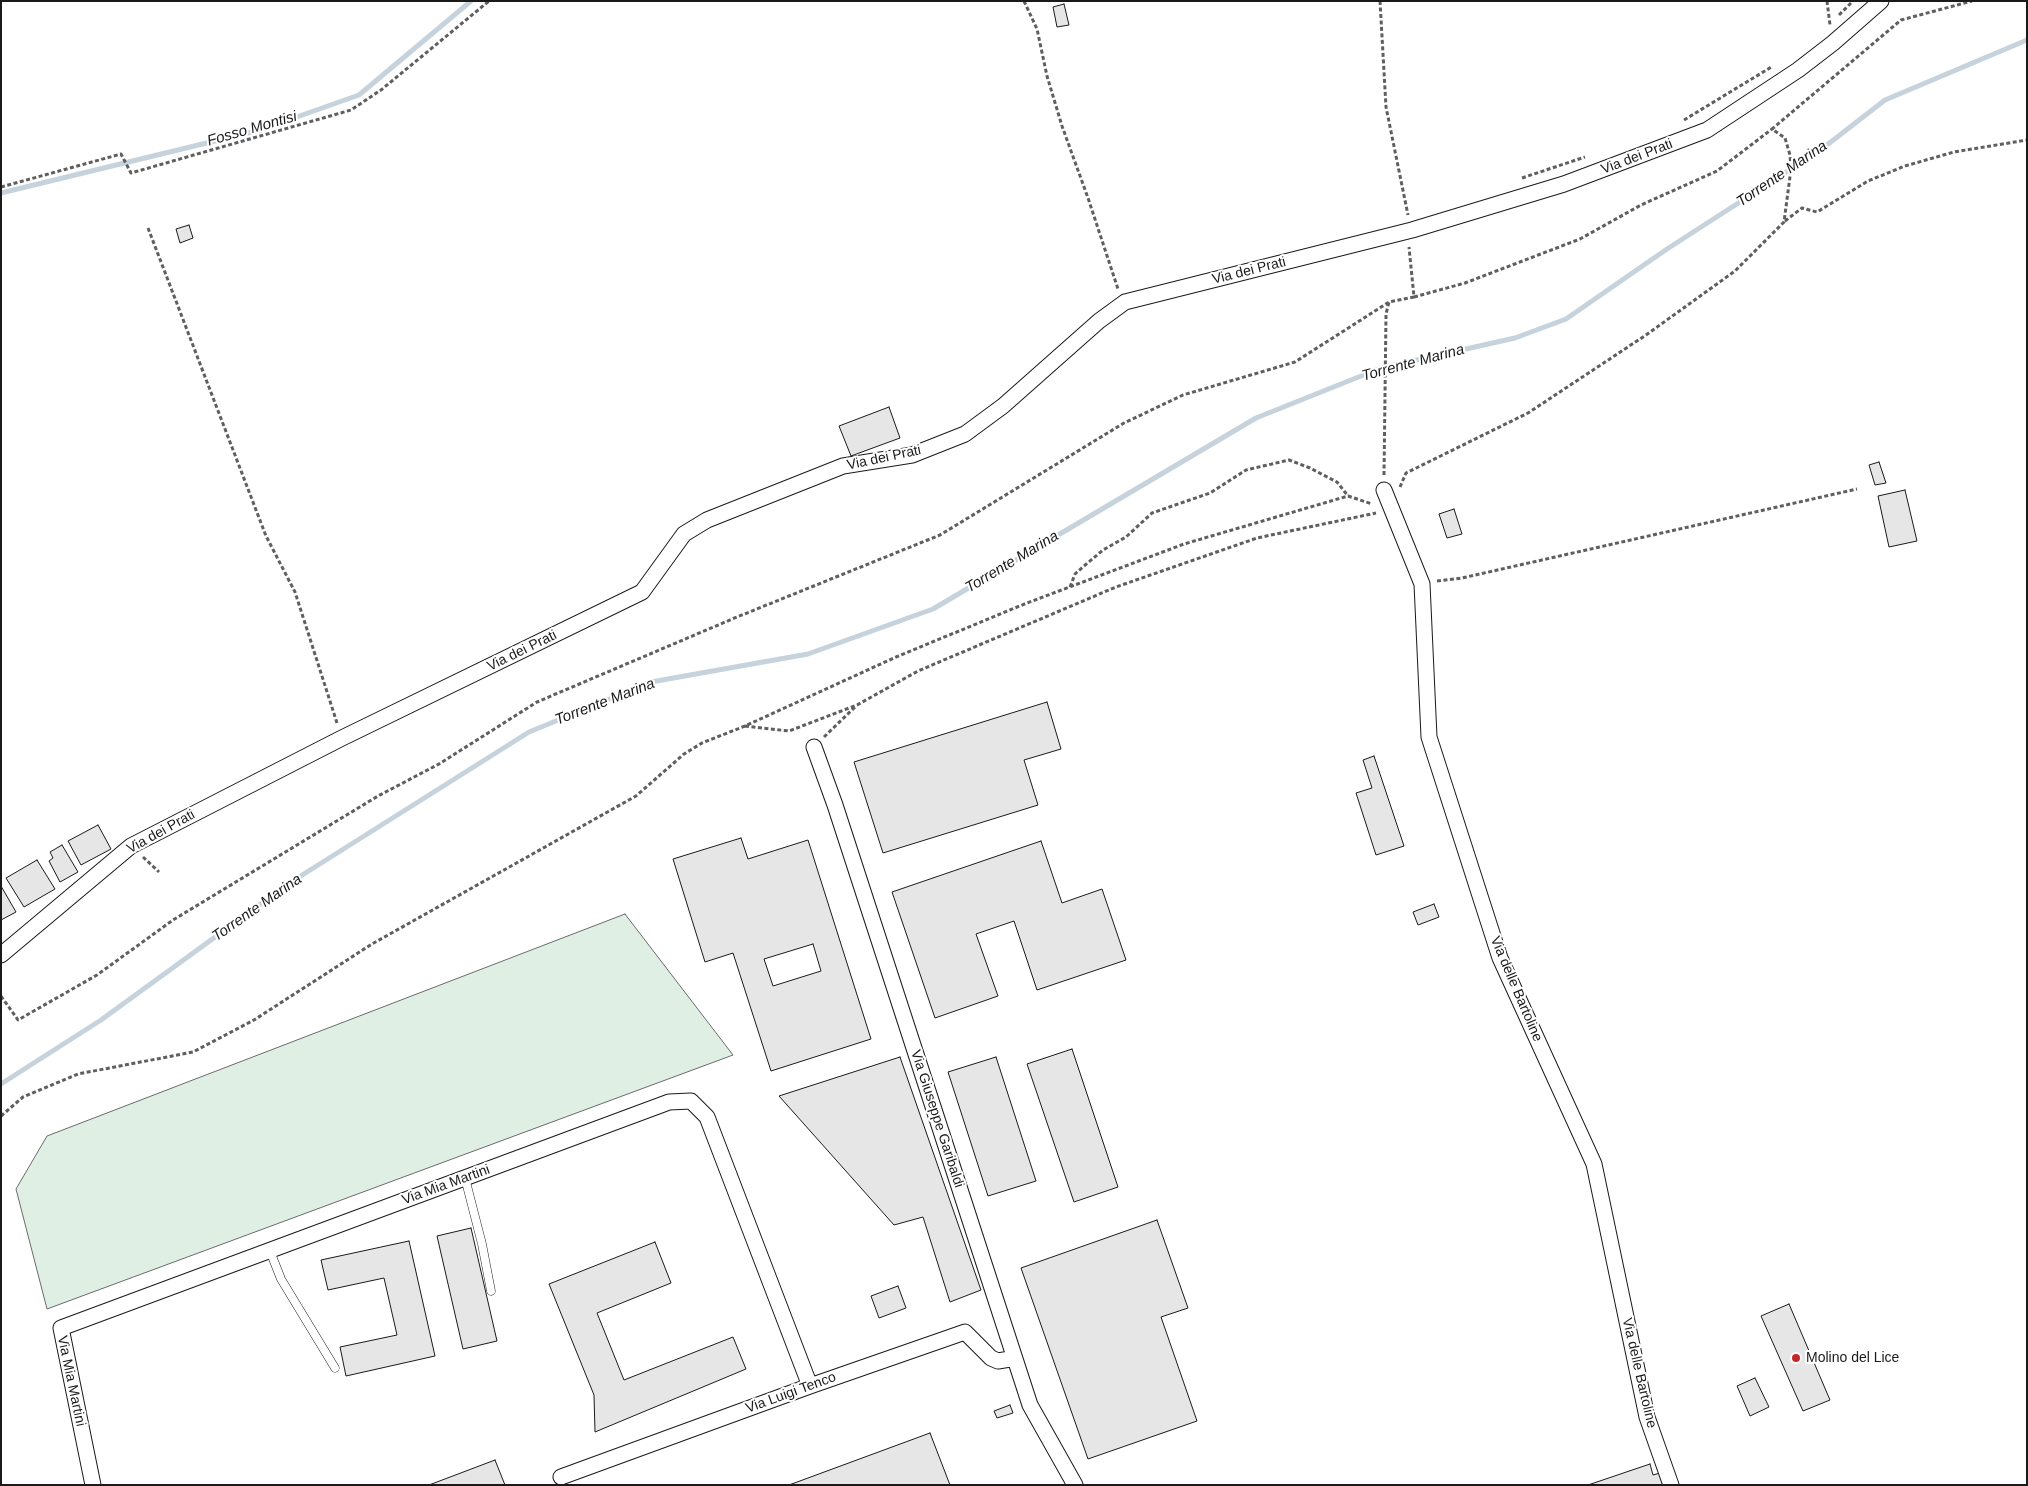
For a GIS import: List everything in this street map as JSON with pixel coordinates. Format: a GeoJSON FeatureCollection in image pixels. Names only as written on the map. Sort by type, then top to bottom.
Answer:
{"type":"FeatureCollection","features":[{"type":"Feature","properties":{"kind":"street","name":"Via dei Prati"},"geometry":{"type":"LineString","coordinates":[[1,955],[131,846],[342,738],[642,592],[684,534],[707,520],[844,466],[912,455],[965,434],[1003,406],[1099,321],[1125,302],[1410,231],[1564,184],[1707,130],[1798,70],[1833,43],[1881,1]]}},
{"type":"Feature","properties":{"kind":"street","name":"Via delle Bartoline"},"geometry":{"type":"LineString","coordinates":[[1384,490],[1422,584],[1429,737],[1500,958],[1594,1164],[1647,1417],[1671,1485]]}},
{"type":"Feature","properties":{"kind":"street","name":"Via Giuseppe Garibaldi"},"geometry":{"type":"LineString","coordinates":[[814,747],[835,805],[1030,1405],[1075,1485]]}},
{"type":"Feature","properties":{"kind":"street","name":"Via Mia Martini"},"geometry":{"type":"LineString","coordinates":[[93,1485],[60,1328],[669,1102],[691,1101],[707,1117],[810,1386]]}},
{"type":"Feature","properties":{"kind":"street","name":"Via Luigi Tenco"},"geometry":{"type":"LineString","coordinates":[[561,1477],[810,1386],[965,1332],[991,1358],[998,1360],[1010,1359],[1014,1356]]}},
{"type":"Feature","properties":{"kind":"lane"},"geometry":{"type":"LineString","coordinates":[[465,1178],[482,1244],[491,1291]]}},
{"type":"Feature","properties":{"kind":"lane"},"geometry":{"type":"LineString","coordinates":[[270,1251],[281,1279],[334,1368]]}},
{"type":"Feature","properties":{"kind":"path"},"geometry":{"type":"LineString","coordinates":[[1,187],[121,154],[131,173],[351,110],[380,90],[489,1]]}},
{"type":"Feature","properties":{"kind":"path"},"geometry":{"type":"LineString","coordinates":[[1024,1],[1037,29],[1062,126],[1116,284],[1125,302]]}},
{"type":"Feature","properties":{"kind":"path"},"geometry":{"type":"LineString","coordinates":[[1380,1],[1386,106],[1410,231],[1414,297]]}},
{"type":"Feature","properties":{"kind":"path"},"geometry":{"type":"LineString","coordinates":[[1823,29],[1853,1]]}},
{"type":"Feature","properties":{"kind":"path"},"geometry":{"type":"LineString","coordinates":[[1,996],[18,1020],[96,974],[173,920],[378,796],[439,764],[537,702],[729,620],[940,535],[1124,423],[1183,395],[1295,362],[1389,302],[1465,283],[1580,239],[1641,205],[1717,171],[1772,128],[1901,20],[1972,1]]}},
{"type":"Feature","properties":{"kind":"path"},"geometry":{"type":"LineString","coordinates":[[1680,123],[1780,61]]}},
{"type":"Feature","properties":{"kind":"path"},"geometry":{"type":"LineString","coordinates":[[1772,128],[1784,138],[1790,155],[1791,169],[1784,222]]}},
{"type":"Feature","properties":{"kind":"path"},"geometry":{"type":"LineString","coordinates":[[1392,510],[1406,473],[1528,413],[1630,346],[1735,271],[1784,222],[1802,208],[1817,212],[1868,181],[1906,166],[1954,152],[2027,140]]}},
{"type":"Feature","properties":{"kind":"path"},"geometry":{"type":"LineString","coordinates":[[1521,179],[1593,154]]}},
{"type":"Feature","properties":{"kind":"path"},"geometry":{"type":"LineString","coordinates":[[148,228],[266,536],[295,592],[342,738]]}},
{"type":"Feature","properties":{"kind":"path"},"geometry":{"type":"LineString","coordinates":[[1384,490],[1386,314],[1389,302]]}},
{"type":"Feature","properties":{"kind":"path"},"geometry":{"type":"LineString","coordinates":[[1070,587],[1074,574],[1103,550],[1126,536],[1152,513],[1210,493],[1246,470],[1289,460],[1337,482],[1348,496]]}},
{"type":"Feature","properties":{"kind":"path"},"geometry":{"type":"LineString","coordinates":[[1422,584],[1462,578],[1857,489]]}},
{"type":"Feature","properties":{"kind":"path"},"geometry":{"type":"LineString","coordinates":[[1,1116],[23,1097],[78,1074],[192,1052],[254,1020],[372,944],[636,796],[684,754],[702,743],[744,726],[896,656],[1184,544],[1348,496],[1392,510]]}},
{"type":"Feature","properties":{"kind":"path"},"geometry":{"type":"LineString","coordinates":[[744,726],[789,732],[857,704],[918,671],[1116,587],[1257,538],[1392,510]]}},
{"type":"Feature","properties":{"kind":"path"},"geometry":{"type":"LineString","coordinates":[[814,747],[857,704]]}},
{"type":"Feature","properties":{"kind":"path"},"geometry":{"type":"LineString","coordinates":[[131,846],[158,872]]}},
{"type":"Feature","properties":{"kind":"green space"},"geometry":{"type":"Polygon","coordinates":[[[625,914],[733,1055],[47,1309],[16,1189],[47,1136],[625,914]]]}},
{"type":"Feature","properties":{"kind":"building"},"geometry":{"type":"Polygon","coordinates":[[[1064,4],[1069,25],[1057,27],[1053,7],[1064,4]]]}},
{"type":"Feature","properties":{"kind":"building"},"geometry":{"type":"Polygon","coordinates":[[[189,225],[193,238],[180,243],[176,229],[189,225]]]}},
{"type":"Feature","properties":{"kind":"building"},"geometry":{"type":"Polygon","coordinates":[[[889,407],[900,438],[851,456],[839,426],[889,407]]]}},
{"type":"Feature","properties":{"kind":"building"},"geometry":{"type":"Polygon","coordinates":[[[1879,462],[1886,483],[1875,485],[1869,465],[1879,462]]]}},
{"type":"Feature","properties":{"kind":"building"},"geometry":{"type":"Polygon","coordinates":[[[1905,490],[1917,541],[1889,547],[1878,496],[1905,490]]]}},
{"type":"Feature","properties":{"kind":"building"},"geometry":{"type":"Polygon","coordinates":[[[1454,509],[1462,534],[1447,538],[1439,514],[1454,509]]]}},
{"type":"Feature","properties":{"kind":"building"},"geometry":{"type":"Polygon","coordinates":[[[1047,702],[1061,749],[1024,760],[1038,805],[883,853],[854,762],[1047,702]]]}},
{"type":"Feature","properties":{"kind":"building"},"geometry":{"type":"Polygon","coordinates":[[[1374,756],[1404,846],[1376,855],[1356,793],[1372,788],[1363,760],[1374,756]]]}},
{"type":"Feature","properties":{"kind":"building"},"geometry":{"type":"Polygon","coordinates":[[[98,825],[111,849],[81,865],[68,841],[98,825]]]}},
{"type":"Feature","properties":{"kind":"building"},"geometry":{"type":"Polygon","coordinates":[[[741,838],[748,859],[808,840],[871,1039],[771,1071],[733,953],[705,962],[673,859],[741,838]],[[813,944],[764,959],[773,986],[821,971],[813,944]]]}},
{"type":"Feature","properties":{"kind":"building"},"geometry":{"type":"Polygon","coordinates":[[[1041,841],[1062,903],[1102,889],[1126,960],[1037,990],[1014,921],[976,934],[998,996],[935,1018],[892,892],[1041,841]]]}},
{"type":"Feature","properties":{"kind":"building"},"geometry":{"type":"Polygon","coordinates":[[[62,845],[78,872],[60,882],[49,861],[53,858],[50,852],[62,845]]]}},
{"type":"Feature","properties":{"kind":"building"},"geometry":{"type":"Polygon","coordinates":[[[37,860],[55,889],[24,907],[6,878],[37,860]]]}},
{"type":"Feature","properties":{"kind":"building"},"geometry":{"type":"Polygon","coordinates":[[[1,886],[16,912],[1,920],[1,886]]]}},
{"type":"Feature","properties":{"kind":"building"},"geometry":{"type":"Polygon","coordinates":[[[1434,904],[1439,917],[1418,925],[1413,912],[1434,904]]]}},
{"type":"Feature","properties":{"kind":"building"},"geometry":{"type":"Polygon","coordinates":[[[1072,1049],[1118,1187],[1074,1202],[1027,1064],[1072,1049]]]}},
{"type":"Feature","properties":{"kind":"building"},"geometry":{"type":"Polygon","coordinates":[[[900,1057],[981,1290],[950,1302],[923,1217],[894,1225],[779,1096],[900,1057]]]}},
{"type":"Feature","properties":{"kind":"building"},"geometry":{"type":"Polygon","coordinates":[[[996,1057],[1036,1181],[988,1196],[948,1072],[996,1057]]]}},
{"type":"Feature","properties":{"kind":"building"},"geometry":{"type":"Polygon","coordinates":[[[1157,1220],[1188,1308],[1161,1317],[1197,1421],[1088,1459],[1021,1268],[1157,1220]]]}},
{"type":"Feature","properties":{"kind":"building"},"geometry":{"type":"Polygon","coordinates":[[[471,1228],[497,1341],[463,1349],[437,1236],[471,1228]]]}},
{"type":"Feature","properties":{"kind":"building"},"geometry":{"type":"Polygon","coordinates":[[[409,1241],[435,1356],[346,1376],[340,1347],[397,1335],[384,1278],[328,1290],[321,1260],[409,1241]]]}},
{"type":"Feature","properties":{"kind":"building"},"geometry":{"type":"Polygon","coordinates":[[[655,1242],[671,1283],[597,1313],[624,1380],[733,1337],[746,1369],[595,1432],[594,1395],[549,1284],[655,1242]]]}},
{"type":"Feature","properties":{"kind":"building"},"geometry":{"type":"Polygon","coordinates":[[[898,1286],[906,1308],[879,1318],[871,1296],[898,1286]]]}},
{"type":"Feature","properties":{"kind":"building","name":"Molino del Lice"},"geometry":{"type":"Polygon","coordinates":[[[1789,1304],[1830,1400],[1803,1411],[1761,1316],[1789,1304]]]}},
{"type":"Feature","properties":{"kind":"building"},"geometry":{"type":"Polygon","coordinates":[[[1755,1378],[1769,1407],[1750,1416],[1737,1386],[1755,1378]]]}},
{"type":"Feature","properties":{"kind":"building"},"geometry":{"type":"Polygon","coordinates":[[[1010,1405],[1013,1413],[997,1418],[994,1411],[1010,1405]]]}},
{"type":"Feature","properties":{"kind":"building"},"geometry":{"type":"Polygon","coordinates":[[[930,1433],[950,1485],[789,1485],[930,1433]]]}},
{"type":"Feature","properties":{"kind":"building"},"geometry":{"type":"Polygon","coordinates":[[[495,1460],[505,1485],[429,1485],[495,1460]]]}},
{"type":"Feature","properties":{"kind":"building"},"geometry":{"type":"Polygon","coordinates":[[[1650,1464],[1653,1475],[1660,1473],[1664,1485],[1588,1485],[1650,1464]]]}},
{"type":"Feature","properties":{"kind":"waterway","name":"Fosso Montisi"},"geometry":{"type":"LineString","coordinates":[[1,193],[260,130],[359,95],[471,1]]}},
{"type":"Feature","properties":{"kind":"waterway","name":"Torrente Marina"},"geometry":{"type":"LineString","coordinates":[[1,1084],[101,1020],[288,884],[529,732],[651,682],[808,654],[933,609],[1256,418],[1381,368],[1515,338],[1566,319],[1667,249],[1791,169],[1805,162],[1885,100],[2027,40]]}},
{"type":"Feature","properties":{"kind":"place","name":"Molino del Lice"},"geometry":{"type":"Point","coordinates":[1796,1358]}}]}
